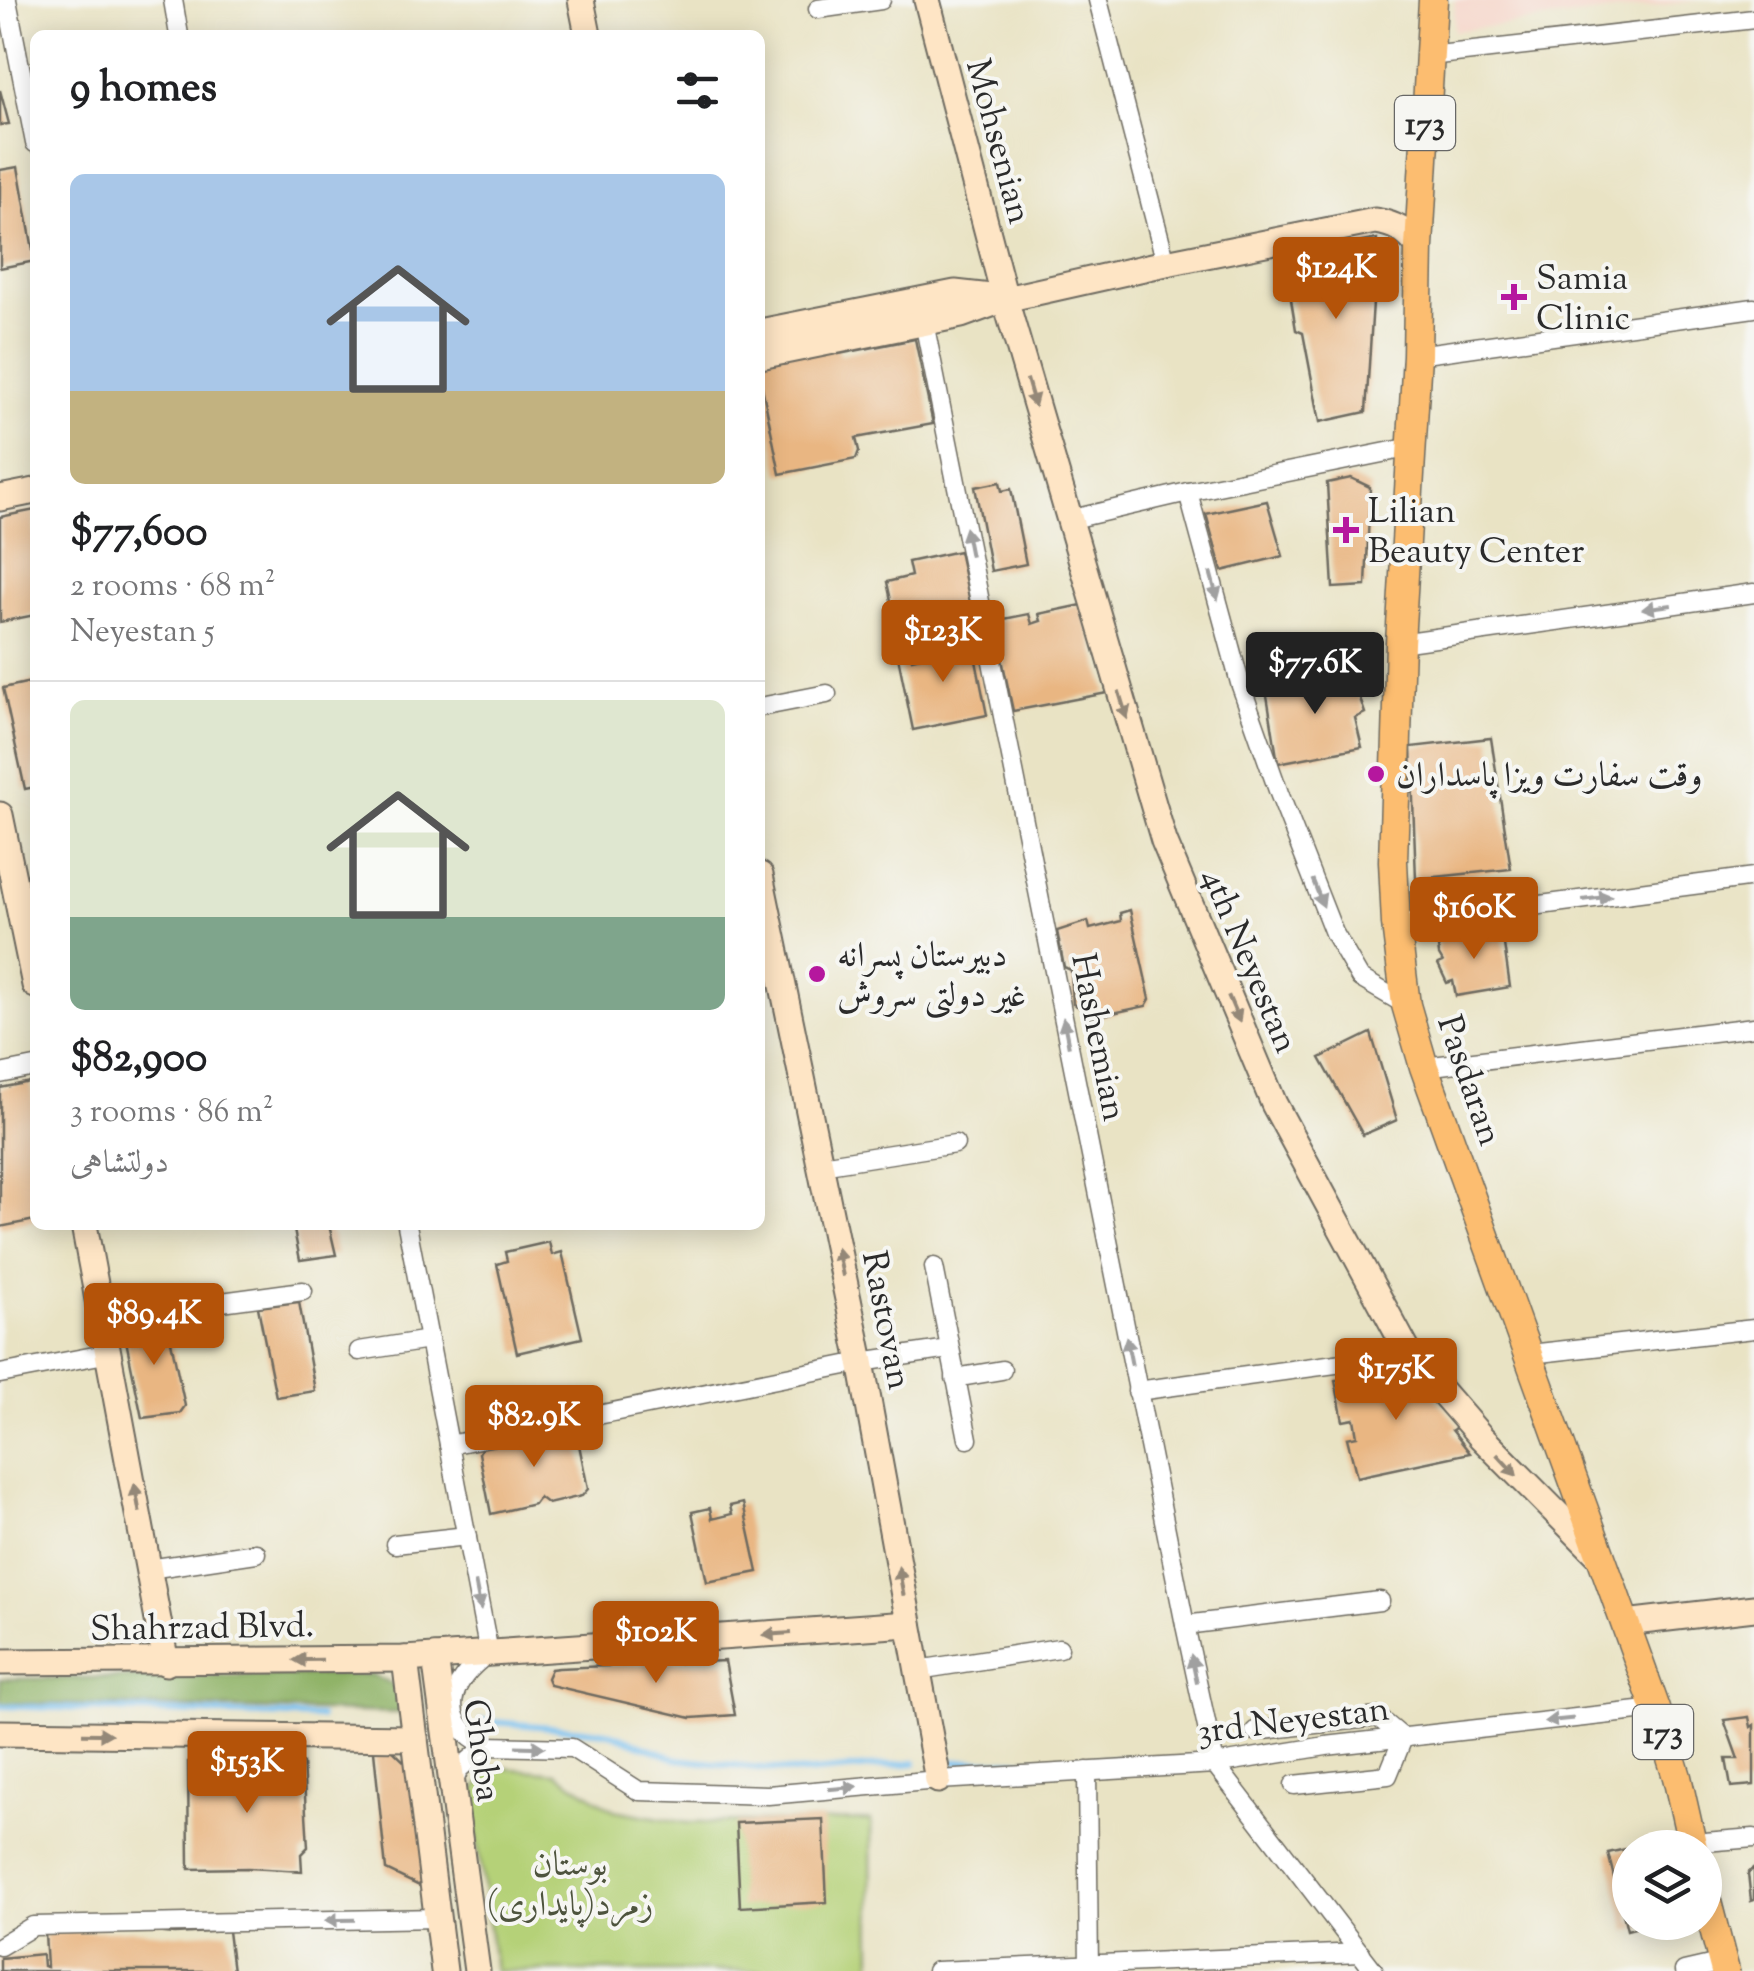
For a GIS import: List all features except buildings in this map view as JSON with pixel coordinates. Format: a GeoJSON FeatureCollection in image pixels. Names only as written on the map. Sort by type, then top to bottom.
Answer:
{"type":"FeatureCollection","features":[{"type":"Feature","properties":{"kind":"main road","name":"Pasdaran"},"geometry":{"type":"LineString","coordinates":[[1433,0],[1392,860],[1406,1005],[1424,1066],[1656,1709],[1689,1830]]}},
{"type":"Feature","properties":{"kind":"main road"},"geometry":{"type":"LineString","coordinates":[[1717,1940],[1724,1966]]}},
{"type":"Feature","properties":{"kind":"street"},"geometry":{"type":"LineString","coordinates":[[7,0],[30,117]]}},
{"type":"Feature","properties":{"kind":"street"},"geometry":{"type":"LineString","coordinates":[[173,0],[179,30]]}},
{"type":"Feature","properties":{"kind":"street"},"geometry":{"type":"LineString","coordinates":[[581,0],[587,30]]}},
{"type":"Feature","properties":{"kind":"street"},"geometry":{"type":"LineString","coordinates":[[818,9],[881,0]]}},
{"type":"Feature","properties":{"kind":"street","name":"Mohsenian"},"geometry":{"type":"LineString","coordinates":[[927,0],[1005,299]]}},
{"type":"Feature","properties":{"kind":"street"},"geometry":{"type":"LineString","coordinates":[[1098,0],[1166,263]]}},
{"type":"Feature","properties":{"kind":"street"},"geometry":{"type":"LineString","coordinates":[[1429,56],[1754,19]]}},
{"type":"Feature","properties":{"kind":"street"},"geometry":{"type":"LineString","coordinates":[[765,355],[961,316],[1005,299],[1166,263],[1376,221],[1394,224],[1419,247]]}},
{"type":"Feature","properties":{"kind":"street"},"geometry":{"type":"LineString","coordinates":[[765,331],[956,293],[1005,299]]}},
{"type":"Feature","properties":{"kind":"street","name":"4th Neyestan"},"geometry":{"type":"LineString","coordinates":[[1005,299],[1171,859],[1274,1104],[1409,1354],[1494,1451],[1602,1559]]}},
{"type":"Feature","properties":{"kind":"street"},"geometry":{"type":"LineString","coordinates":[[1417,355],[1754,308]]}},
{"type":"Feature","properties":{"kind":"street","name":"Hashemian"},"geometry":{"type":"LineString","coordinates":[[924,322],[1184,1625],[1216,1764]]}},
{"type":"Feature","properties":{"kind":"street"},"geometry":{"type":"LineString","coordinates":[[1068,520],[1412,447]]}},
{"type":"Feature","properties":{"kind":"street"},"geometry":{"type":"LineString","coordinates":[[0,498],[30,492]]}},
{"type":"Feature","properties":{"kind":"street"},"geometry":{"type":"LineString","coordinates":[[1188,492],[1240,683],[1278,793],[1334,933],[1360,978],[1406,1005]]}},
{"type":"Feature","properties":{"kind":"street"},"geometry":{"type":"LineString","coordinates":[[1400,643],[1754,593]]}},
{"type":"Feature","properties":{"kind":"street"},"geometry":{"type":"LineString","coordinates":[[765,706],[827,694]]}},
{"type":"Feature","properties":{"kind":"street"},"geometry":{"type":"LineString","coordinates":[[0,815],[30,949]]}},
{"type":"Feature","properties":{"kind":"street"},"geometry":{"type":"LineString","coordinates":[[1396,924],[1754,877]]}},
{"type":"Feature","properties":{"kind":"street","name":"Rastovan"},"geometry":{"type":"LineString","coordinates":[[765,899],[861,1362],[938,1780]]}},
{"type":"Feature","properties":{"kind":"street"},"geometry":{"type":"LineString","coordinates":[[1424,1066],[1754,1027]]}},
{"type":"Feature","properties":{"kind":"street"},"geometry":{"type":"LineString","coordinates":[[0,1074],[30,1068]]}},
{"type":"Feature","properties":{"kind":"street"},"geometry":{"type":"LineString","coordinates":[[820,1165],[955,1144]]}},
{"type":"Feature","properties":{"kind":"street"},"geometry":{"type":"LineString","coordinates":[[85,1230],[166,1663]]}},
{"type":"Feature","properties":{"kind":"street"},"geometry":{"type":"LineString","coordinates":[[408,1230],[489,1653],[464,1676],[453,1699],[453,1712],[462,1731],[486,1746],[458,1769],[452,1785]]}},
{"type":"Feature","properties":{"kind":"street"},"geometry":{"type":"LineString","coordinates":[[934,1267],[968,1439]]}},
{"type":"Feature","properties":{"kind":"street"},"geometry":{"type":"LineString","coordinates":[[103,1318],[304,1290]]}},
{"type":"Feature","properties":{"kind":"street"},"geometry":{"type":"LineString","coordinates":[[1530,1354],[1754,1329]]}},
{"type":"Feature","properties":{"kind":"street"},"geometry":{"type":"LineString","coordinates":[[359,1352],[429,1340]]}},
{"type":"Feature","properties":{"kind":"street"},"geometry":{"type":"LineString","coordinates":[[449,1445],[861,1362],[949,1349]]}},
{"type":"Feature","properties":{"kind":"street"},"geometry":{"type":"LineString","coordinates":[[0,1374],[110,1353]]}},
{"type":"Feature","properties":{"kind":"street"},"geometry":{"type":"LineString","coordinates":[[1137,1391],[1409,1354]]}},
{"type":"Feature","properties":{"kind":"street"},"geometry":{"type":"LineString","coordinates":[[955,1378],[1002,1370]]}},
{"type":"Feature","properties":{"kind":"street"},"geometry":{"type":"LineString","coordinates":[[396,1544],[467,1536]]}},
{"type":"Feature","properties":{"kind":"street"},"geometry":{"type":"LineString","coordinates":[[150,1569],[256,1553]]}},
{"type":"Feature","properties":{"kind":"street"},"geometry":{"type":"LineString","coordinates":[[1184,1625],[1380,1601]]}},
{"type":"Feature","properties":{"kind":"street"},"geometry":{"type":"LineString","coordinates":[[1625,1623],[1754,1608]]}},
{"type":"Feature","properties":{"kind":"street","name":"Shahrzad Blvd."},"geometry":{"type":"LineString","coordinates":[[0,1662],[405,1659],[910,1624]]}},
{"type":"Feature","properties":{"kind":"street"},"geometry":{"type":"LineString","coordinates":[[918,1670],[1059,1648]]}},
{"type":"Feature","properties":{"kind":"street","name":"Ghoba"},"geometry":{"type":"LineString","coordinates":[[435,1657],[477,1971]]}},
{"type":"Feature","properties":{"kind":"street","name":"Ghoba"},"geometry":{"type":"LineString","coordinates":[[405,1659],[444,1971]]}},
{"type":"Feature","properties":{"kind":"street","name":"3rd Neyestan"},"geometry":{"type":"LineString","coordinates":[[486,1746],[572,1748],[638,1790],[768,1795],[938,1780],[1216,1764],[1326,1746],[1656,1709]]}},
{"type":"Feature","properties":{"kind":"street"},"geometry":{"type":"LineString","coordinates":[[1255,1730],[1378,1717],[1403,1738],[1388,1774],[1294,1785]]}},
{"type":"Feature","properties":{"kind":"street"},"geometry":{"type":"LineString","coordinates":[[0,1733],[415,1738]]}},
{"type":"Feature","properties":{"kind":"street"},"geometry":{"type":"LineString","coordinates":[[1216,1764],[1374,1971]]}},
{"type":"Feature","properties":{"kind":"street"},"geometry":{"type":"LineString","coordinates":[[1087,1771],[1089,1968]]}},
{"type":"Feature","properties":{"kind":"street"},"geometry":{"type":"LineString","coordinates":[[1722,1842],[1754,1838]]}},
{"type":"Feature","properties":{"kind":"street"},"geometry":{"type":"LineString","coordinates":[[0,1946],[33,1926],[438,1918]]}},
{"type":"Feature","properties":{"kind":"street"},"geometry":{"type":"LineString","coordinates":[[936,1971],[1089,1968],[1360,1953]]}},
{"type":"Feature","properties":{"kind":"street"},"geometry":{"type":"LineString","coordinates":[[1684,1971],[1724,1966]]}},
{"type":"Feature","properties":{"kind":"shaded area"},"geometry":{"type":"Polygon","coordinates":[[[1455,0],[1700,0],[1454,31],[1455,0]]]}},
{"type":"Feature","properties":{"kind":"green space"},"geometry":{"type":"Polygon","coordinates":[[[371,1674],[399,1688],[403,1713],[0,1703],[0,1679],[371,1674]]]}},
{"type":"Feature","properties":{"kind":"green space","name":"بوستان زمرد(پایداری)"},"geometry":{"type":"Polygon","coordinates":[[[493,1767],[556,1773],[614,1810],[688,1823],[871,1820],[872,1971],[495,1971],[471,1795],[493,1767]]]}},
{"type":"Feature","properties":{"kind":"waterway"},"geometry":{"type":"LineString","coordinates":[[0,1706],[320,1717]]}},
{"type":"Feature","properties":{"kind":"waterway"},"geometry":{"type":"LineString","coordinates":[[482,1721],[607,1732],[677,1759],[804,1773],[915,1763]]}},
{"type":"Feature","properties":{"kind":"waterway"},"geometry":{"type":"LineString","coordinates":[[947,1762],[1146,1760]]}},
{"type":"Feature","properties":{"kind":"place","name":"Samia Clinic"},"geometry":{"type":"Point","coordinates":[1514,297]}},
{"type":"Feature","properties":{"kind":"place","name":"Lilian Beauty Center"},"geometry":{"type":"Point","coordinates":[1346,530]}},
{"type":"Feature","properties":{"kind":"place","name":"وقت سفارت ویزا پاسداران"},"geometry":{"type":"Point","coordinates":[1376,774]}},
{"type":"Feature","properties":{"kind":"place","name":"دبیرستان پسرانه غیر دولتی سروش"},"geometry":{"type":"Point","coordinates":[817,974]}}]}
